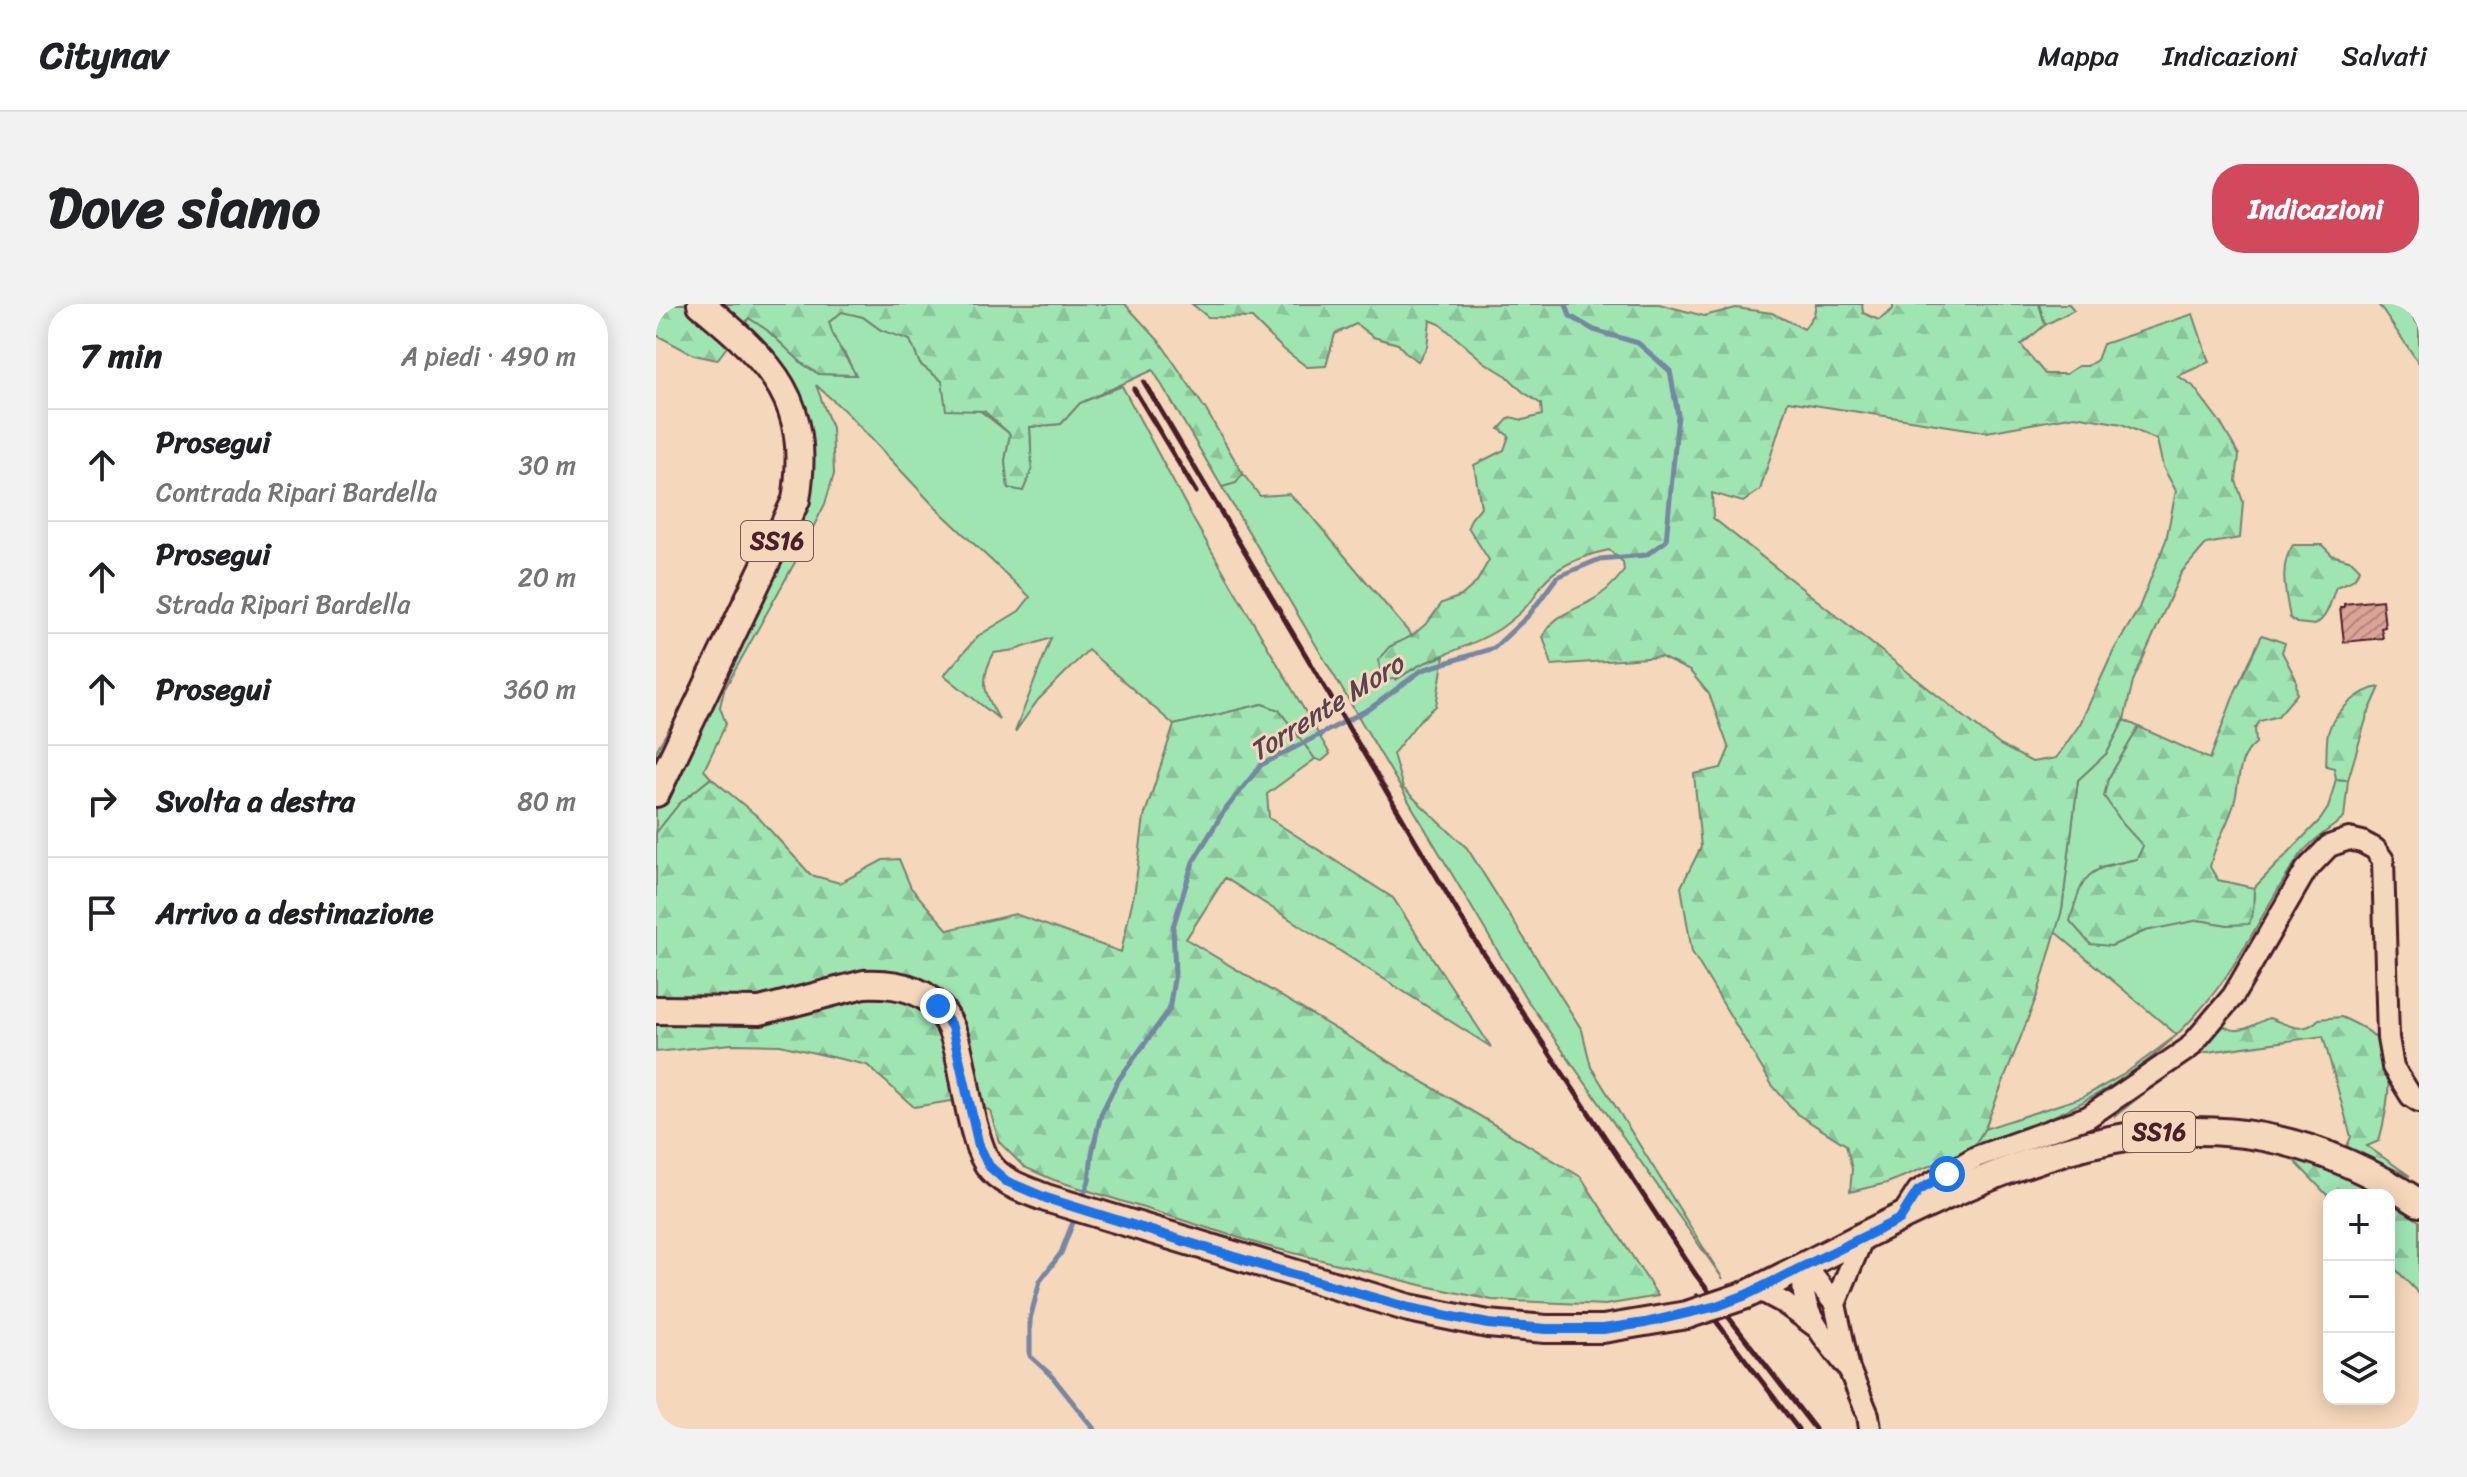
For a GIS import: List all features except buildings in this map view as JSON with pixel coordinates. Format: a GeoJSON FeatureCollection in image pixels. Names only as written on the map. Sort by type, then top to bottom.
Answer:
{"type":"FeatureCollection","features":[{"type":"Feature","properties":{"kind":"main road","name":"SS16"},"geometry":{"type":"LineString","coordinates":[[656,793],[796,500],[801,466],[800,437],[791,403],[769,369],[732,330],[701,304]]}},
{"type":"Feature","properties":{"kind":"main road","name":"SS16"},"geometry":{"type":"LineString","coordinates":[[656,1010],[760,1011],[864,984],[894,986],[924,995],[938,1006],[952,1027],[979,1146],[989,1166],[1006,1181],[1046,1198],[1257,1264],[1409,1308],[1488,1324],[1546,1329],[1603,1329],[1687,1315],[1752,1292],[2005,1171],[2065,1150],[2127,1136],[2169,1131],[2229,1130],[2286,1141],[2316,1150],[2392,1184],[2419,1203]]}},
{"type":"Feature","properties":{"kind":"street"},"geometry":{"type":"LineString","coordinates":[[1900,1219],[1918,1191],[1976,1157],[2088,1117],[2189,1048],[2233,996],[2306,870],[2329,846],[2349,839],[2375,849],[2383,860],[2390,1053],[2393,1067],[2411,1096],[2419,1101]]}},
{"type":"Feature","properties":{"kind":"street"},"geometry":{"type":"LineString","coordinates":[[2005,1171],[2006,1155],[2021,1139]]}},
{"type":"Feature","properties":{"kind":"street"},"geometry":{"type":"LineString","coordinates":[[1835,1304],[1863,1237]]}},
{"type":"Feature","properties":{"kind":"street"},"geometry":{"type":"LineString","coordinates":[[1805,1266],[1835,1304],[1849,1369],[1868,1415],[1870,1429]]}},
{"type":"Feature","properties":{"kind":"street"},"geometry":{"type":"LineString","coordinates":[[1805,1266],[1801,1284],[1815,1326]]}},
{"type":"Feature","properties":{"kind":"street"},"geometry":{"type":"LineString","coordinates":[[1752,1292],[1784,1303],[1815,1326],[1849,1369]]}},
{"type":"Feature","properties":{"kind":"green space"},"geometry":{"type":"Polygon","coordinates":[[[656,304],[1125,304],[1160,342],[1206,410],[1243,474],[1236,483],[1222,487],[1153,370],[1080,403],[1061,424],[1030,427],[1032,469],[1023,491],[1008,488],[1005,461],[1010,434],[984,411],[946,410],[942,381],[920,364],[910,340],[881,330],[863,317],[842,312],[829,322],[837,343],[856,375],[819,374],[749,318],[717,360],[694,355],[656,335],[656,304]]]}},
{"type":"Feature","properties":{"kind":"green space"},"geometry":{"type":"Polygon","coordinates":[[[1192,304],[1659,304],[1704,316],[1736,308],[1772,313],[1804,329],[1814,314],[1816,304],[1862,304],[1863,313],[1879,320],[1893,309],[1893,304],[2039,304],[2045,325],[2021,345],[2045,374],[2066,374],[2097,360],[2103,344],[2193,314],[2209,362],[2178,376],[2193,386],[2220,422],[2239,455],[2236,481],[2243,502],[2240,538],[2206,544],[2181,573],[2133,681],[2124,720],[2107,753],[2078,780],[2062,910],[2038,993],[1985,1128],[1972,1149],[1887,1183],[1850,1192],[1852,1169],[1846,1145],[1797,1114],[1772,1085],[1692,952],[1681,887],[1701,847],[1694,774],[1721,768],[1729,749],[1709,694],[1690,671],[1661,657],[1552,665],[1543,636],[1557,619],[1599,596],[1624,571],[1623,562],[1609,550],[1582,558],[1549,576],[1533,599],[1492,634],[1422,664],[1400,677],[1383,680],[1378,660],[1389,647],[1412,636],[1428,622],[1442,603],[1461,596],[1476,583],[1489,560],[1468,527],[1481,507],[1474,465],[1504,450],[1509,436],[1499,429],[1510,417],[1523,420],[1542,415],[1541,404],[1484,362],[1440,324],[1430,320],[1427,347],[1418,361],[1398,344],[1373,337],[1356,324],[1335,334],[1326,366],[1307,367],[1282,348],[1252,318],[1208,317],[1192,304]],[[1788,401],[1760,490],[1743,502],[1712,493],[1713,518],[2000,745],[2032,762],[2056,758],[2080,724],[2114,650],[2138,610],[2166,540],[2176,491],[2163,467],[2157,440],[2122,424],[2075,416],[1987,432],[1788,401]]]}},
{"type":"Feature","properties":{"kind":"green space"},"geometry":{"type":"Polygon","coordinates":[[[2039,304],[2069,304],[2074,310],[2045,325],[2039,304]]]}},
{"type":"Feature","properties":{"kind":"green space"},"geometry":{"type":"Polygon","coordinates":[[[2378,304],[2404,304],[2419,326],[2419,363],[2378,304]]]}},
{"type":"Feature","properties":{"kind":"green space"},"geometry":{"type":"Polygon","coordinates":[[[842,311],[863,317],[881,330],[910,339],[920,364],[1010,434],[1005,461],[1008,488],[1023,490],[1032,469],[1030,427],[1061,424],[1080,403],[1122,386],[1196,524],[1330,754],[1322,761],[1315,759],[1279,710],[1262,704],[1174,725],[1088,650],[1038,700],[1015,732],[1051,638],[1015,650],[994,653],[986,671],[985,686],[999,719],[944,675],[978,636],[1019,611],[1030,597],[936,508],[848,414],[816,385],[832,428],[834,474],[825,504],[724,690],[720,707],[726,724],[704,770],[711,778],[679,804],[656,833],[656,751],[706,665],[784,493],[786,449],[780,410],[761,376],[727,346],[749,318],[819,374],[855,375],[845,354],[834,341],[829,322],[842,311]]]}},
{"type":"Feature","properties":{"kind":"green space"},"geometry":{"type":"Polygon","coordinates":[[[1243,474],[1260,496],[1289,494],[1307,511],[1412,636],[1389,647],[1396,680],[1421,664],[1444,656],[1436,706],[1419,721],[1393,754],[1403,788],[1467,848],[1582,1030],[1591,1067],[1723,1279],[1525,997],[1222,487],[1236,483],[1243,474]]]}},
{"type":"Feature","properties":{"kind":"green space"},"geometry":{"type":"Polygon","coordinates":[[[2293,545],[2322,545],[2332,555],[2352,561],[2359,568],[2354,579],[2336,587],[2326,613],[2315,625],[2297,623],[2290,618],[2284,571],[2293,545]]]}},
{"type":"Feature","properties":{"kind":"green space"},"geometry":{"type":"Polygon","coordinates":[[[2262,635],[2285,643],[2282,652],[2296,679],[2297,694],[2278,716],[2260,721],[2255,728],[2256,743],[2242,764],[2233,807],[2210,867],[2218,880],[2254,888],[2249,924],[2228,925],[2199,920],[2145,931],[2111,946],[2090,944],[2070,921],[2079,891],[2090,875],[2098,870],[2137,859],[2143,846],[2104,796],[2108,779],[2139,727],[2210,759],[2235,692],[2262,635]]]}},
{"type":"Feature","properties":{"kind":"green space"},"geometry":{"type":"Polygon","coordinates":[[[2380,687],[2367,716],[2348,780],[2336,779],[2334,768],[2326,766],[2327,737],[2331,725],[2341,710],[2356,697],[2380,687]]]}},
{"type":"Feature","properties":{"kind":"green space"},"geometry":{"type":"Polygon","coordinates":[[[1262,704],[1279,710],[1315,759],[1267,794],[1269,818],[1393,898],[1491,1047],[1225,878],[1186,939],[1581,1177],[1658,1296],[1605,1305],[1492,1300],[1421,1285],[1262,1245],[1054,1180],[1024,1167],[999,1142],[990,1110],[951,1101],[914,1107],[867,1065],[780,1045],[731,1044],[656,1052],[656,833],[679,804],[711,778],[757,816],[811,875],[840,883],[883,860],[899,859],[911,888],[948,930],[1015,914],[1121,952],[1135,889],[1144,817],[1174,725],[1262,704]]]}},
{"type":"Feature","properties":{"kind":"green space"},"geometry":{"type":"Polygon","coordinates":[[[2124,720],[2139,727],[2108,779],[2123,824],[2144,846],[2137,859],[2099,867],[2111,946],[2145,931],[2169,925],[2199,920],[2228,925],[2253,912],[2254,888],[2320,820],[2328,808],[2336,779],[2348,780],[2344,818],[2302,853],[2225,978],[2177,1035],[2054,931],[2062,910],[2078,780],[2107,753],[2124,720]]]}},
{"type":"Feature","properties":{"kind":"green space"},"geometry":{"type":"Polygon","coordinates":[[[2341,1017],[2374,1036],[2386,1059],[2388,1087],[2382,1129],[2379,1141],[2367,1146],[2410,1176],[2358,1154],[2347,1146],[2351,1137],[2323,1036],[2194,1054],[2115,1116],[2114,1108],[2217,1022],[2237,1030],[2269,1018],[2300,1028],[2319,1019],[2341,1017]]]}},
{"type":"Feature","properties":{"kind":"green space"},"geometry":{"type":"Polygon","coordinates":[[[2174,1037],[2143,1064],[2081,1103],[1972,1149],[1984,1129],[2083,1097],[2123,1075],[2174,1037]]]}},
{"type":"Feature","properties":{"kind":"green space"},"geometry":{"type":"Polygon","coordinates":[[[2283,1149],[2350,1178],[2367,1189],[2323,1191],[2283,1149]]]}},
{"type":"Feature","properties":{"kind":"green space"},"geometry":{"type":"Polygon","coordinates":[[[2395,1206],[2419,1221],[2419,1294],[2395,1268],[2395,1206]]]}},
{"type":"Feature","properties":{"kind":"waterway","name":"Torrente Moro"},"geometry":{"type":"LineString","coordinates":[[1082,1200],[1089,1181],[1101,1114],[1117,1082],[1169,1010],[1175,973],[1173,927],[1193,862],[1222,814],[1261,765],[1371,708],[1422,670],[1494,648],[1529,615],[1557,577],[1600,559],[1646,555],[1666,541],[1678,415],[1670,371],[1638,343],[1594,330],[1570,316],[1566,304]]}},
{"type":"Feature","properties":{"kind":"waterway","name":"Torrente Moro"},"geometry":{"type":"LineString","coordinates":[[1075,1217],[1061,1253],[1040,1281],[1030,1319],[1030,1356],[1051,1375],[1094,1429]]}},
{"type":"Feature","properties":{"kind":"railway"},"geometry":{"type":"LineString","coordinates":[[1144,382],[1472,936],[1696,1275],[1815,1429]]}},
{"type":"Feature","properties":{"kind":"railway"},"geometry":{"type":"LineString","coordinates":[[1134,389],[1196,492]]}},
{"type":"Feature","properties":{"kind":"railway"},"geometry":{"type":"LineString","coordinates":[[1697,1296],[1798,1429]]}},
{"type":"Feature","properties":{"kind":"route"},"geometry":{"type":"LineString","coordinates":[[938,1006],[952,1027],[979,1146],[989,1166],[1006,1181],[1046,1198],[1257,1264],[1409,1308],[1488,1324],[1546,1329],[1603,1329],[1687,1315],[1717,1306],[1746,1295],[1900,1219],[1918,1191],[1947,1174]]}}]}
